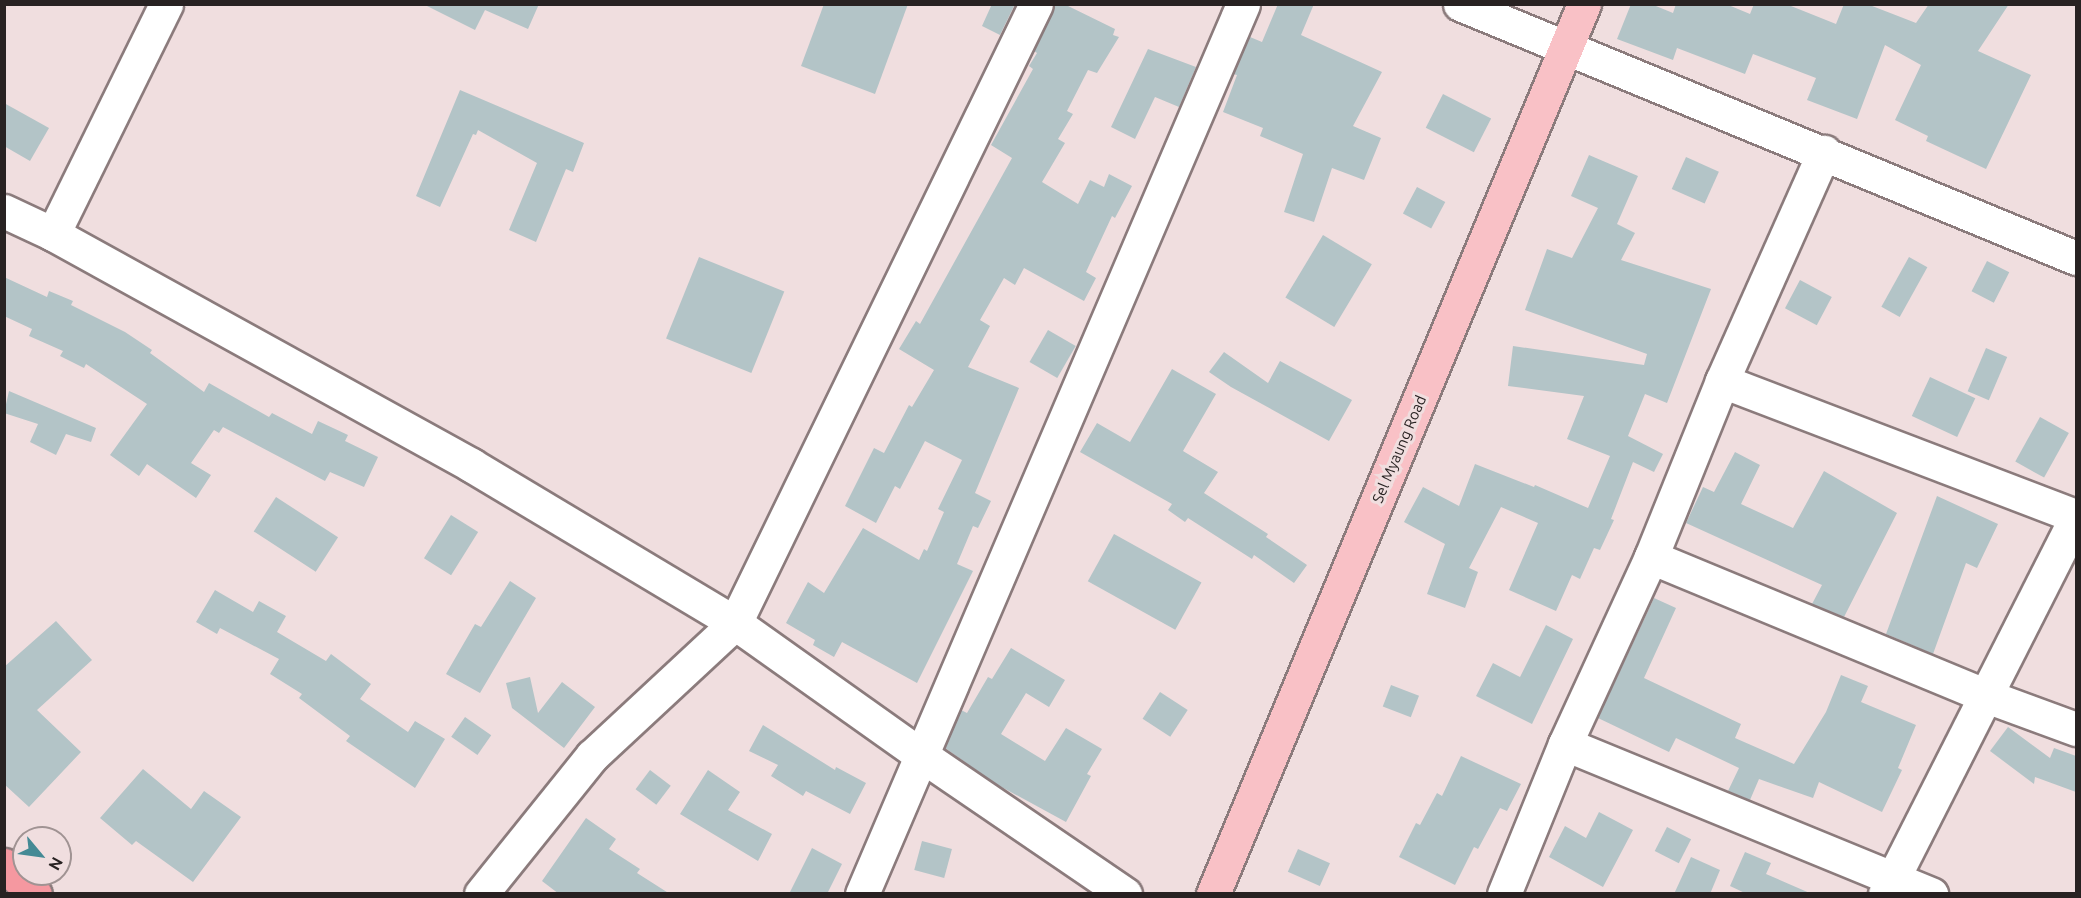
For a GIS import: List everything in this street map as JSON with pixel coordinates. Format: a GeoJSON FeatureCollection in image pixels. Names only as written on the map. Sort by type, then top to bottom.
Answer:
{"type":"FeatureCollection","features":[{"type":"Feature","properties":{"kind":"highway"},"geometry":{"type":"LineString","coordinates":[[4,865],[35,894]]}},
{"type":"Feature","properties":{"kind":"main road","name":"Sel Myaung Road"},"geometry":{"type":"LineString","coordinates":[[1213,894],[1584,4]]}},
{"type":"Feature","properties":{"kind":"street"},"geometry":{"type":"LineString","coordinates":[[53,234],[166,4]]}},
{"type":"Feature","properties":{"kind":"street"},"geometry":{"type":"LineString","coordinates":[[481,894],[592,756],[735,623],[1036,4]]}},
{"type":"Feature","properties":{"kind":"street"},"geometry":{"type":"LineString","coordinates":[[862,894],[1243,4]]}},
{"type":"Feature","properties":{"kind":"street"},"geometry":{"type":"LineString","coordinates":[[1460,4],[1824,152],[2076,258]]}},
{"type":"Feature","properties":{"kind":"street"},"geometry":{"type":"LineString","coordinates":[[1504,894],[1565,744],[1651,557],[1722,381],[1824,152]]}},
{"type":"Feature","properties":{"kind":"street"},"geometry":{"type":"LineString","coordinates":[[4,211],[53,234],[471,465],[735,623],[921,755],[1125,894]]}},
{"type":"Feature","properties":{"kind":"street"},"geometry":{"type":"LineString","coordinates":[[1722,381],[2076,517],[1889,886]]}},
{"type":"Feature","properties":{"kind":"street"},"geometry":{"type":"LineString","coordinates":[[1651,557],[1986,696],[2076,729]]}},
{"type":"Feature","properties":{"kind":"street"},"geometry":{"type":"LineString","coordinates":[[1565,744],[1889,886],[1930,894]]}},
{"type":"Feature","properties":{"kind":"building"},"geometry":{"type":"Polygon","coordinates":[[[423,4],[539,4],[528,29],[485,10],[475,30],[423,4]]]}},
{"type":"Feature","properties":{"kind":"building"},"geometry":{"type":"Polygon","coordinates":[[[824,4],[908,4],[875,94],[801,66],[824,4]]]}},
{"type":"Feature","properties":{"kind":"building"},"geometry":{"type":"Polygon","coordinates":[[[992,4],[1015,4],[1000,35],[982,26],[992,4]]]}},
{"type":"Feature","properties":{"kind":"building"},"geometry":{"type":"Polygon","coordinates":[[[1054,4],[1064,4],[1115,29],[1113,35],[1119,37],[1097,73],[1088,70],[1067,111],[1073,114],[1058,139],[1065,143],[1042,182],[1078,204],[1090,180],[1104,187],[1109,174],[1132,186],[1115,218],[1112,216],[1086,272],[1096,278],[1084,301],[1024,268],[1015,285],[1004,278],[980,320],[990,326],[968,367],[1019,388],[975,493],[991,501],[978,528],[973,526],[957,564],[973,571],[917,683],[842,642],[834,657],[813,645],[815,640],[786,623],[808,582],[824,593],[863,528],[919,560],[924,549],[927,551],[944,512],[938,509],[962,460],[925,441],[900,489],[895,486],[876,523],[845,506],[874,448],[884,453],[909,405],[912,407],[934,370],[899,349],[916,321],[920,324],[1012,158],[991,145],[1033,69],[1029,66],[1037,53],[1034,51],[1054,4]]]}},
{"type":"Feature","properties":{"kind":"building"},"geometry":{"type":"Polygon","coordinates":[[[1278,4],[1314,4],[1301,35],[1382,72],[1353,126],[1381,138],[1364,180],[1332,168],[1314,222],[1284,212],[1303,154],[1260,136],[1263,128],[1223,112],[1237,75],[1233,74],[1250,37],[1262,42],[1278,4]]]}},
{"type":"Feature","properties":{"kind":"building"},"geometry":{"type":"Polygon","coordinates":[[[1631,4],[1651,4],[1673,13],[1676,4],[1726,4],[1750,14],[1754,4],[1786,4],[1836,24],[1844,4],[1867,4],[1916,23],[1929,4],[2009,4],[1978,51],[2031,75],[1986,169],[1926,141],[1928,136],[1895,120],[1921,65],[1885,45],[1857,119],[1807,100],[1816,78],[1753,54],[1745,74],[1677,48],[1673,60],[1617,39],[1631,4]]]}},
{"type":"Feature","properties":{"kind":"building"},"geometry":{"type":"Polygon","coordinates":[[[1148,49],[1196,67],[1179,107],[1155,97],[1135,139],[1111,127],[1148,49]]]}},
{"type":"Feature","properties":{"kind":"building"},"geometry":{"type":"Polygon","coordinates":[[[460,90],[584,143],[573,172],[566,169],[536,242],[509,230],[537,163],[478,130],[476,135],[473,134],[440,207],[416,196],[460,90]]]}},
{"type":"Feature","properties":{"kind":"building"},"geometry":{"type":"Polygon","coordinates":[[[1443,94],[1491,119],[1474,152],[1426,128],[1443,94]]]}},
{"type":"Feature","properties":{"kind":"building"},"geometry":{"type":"Polygon","coordinates":[[[4,103],[49,128],[30,161],[4,146],[4,103]]]}},
{"type":"Feature","properties":{"kind":"building"},"geometry":{"type":"Polygon","coordinates":[[[1589,155],[1638,176],[1617,224],[1635,233],[1621,260],[1711,289],[1667,403],[1645,394],[1628,436],[1663,454],[1654,472],[1633,462],[1611,519],[1614,520],[1600,550],[1594,548],[1580,579],[1572,575],[1556,611],[1509,590],[1538,523],[1501,507],[1469,568],[1478,572],[1465,608],[1427,594],[1445,544],[1404,522],[1423,487],[1459,506],[1475,464],[1534,487],[1535,485],[1588,508],[1610,456],[1567,439],[1584,396],[1508,386],[1513,346],[1644,365],[1647,354],[1525,310],[1547,249],[1572,258],[1598,208],[1571,196],[1589,155]]]}},
{"type":"Feature","properties":{"kind":"building"},"geometry":{"type":"Polygon","coordinates":[[[1686,157],[1719,172],[1705,204],[1672,189],[1686,157]]]}},
{"type":"Feature","properties":{"kind":"building"},"geometry":{"type":"Polygon","coordinates":[[[1417,187],[1445,202],[1431,229],[1403,213],[1417,187]]]}},
{"type":"Feature","properties":{"kind":"building"},"geometry":{"type":"Polygon","coordinates":[[[1323,235],[1372,264],[1334,327],[1285,298],[1323,235]]]}},
{"type":"Feature","properties":{"kind":"building"},"geometry":{"type":"Polygon","coordinates":[[[699,257],[784,291],[751,373],[666,339],[699,257]]]}},
{"type":"Feature","properties":{"kind":"building"},"geometry":{"type":"Polygon","coordinates":[[[1909,257],[1927,267],[1900,317],[1881,307],[1909,257]]]}},
{"type":"Feature","properties":{"kind":"building"},"geometry":{"type":"Polygon","coordinates":[[[1987,261],[2009,272],[1994,303],[1972,291],[1987,261]]]}},
{"type":"Feature","properties":{"kind":"building"},"geometry":{"type":"Polygon","coordinates":[[[4,277],[47,297],[49,291],[73,301],[71,305],[125,332],[152,350],[150,353],[204,392],[209,383],[269,417],[272,413],[312,434],[318,421],[348,435],[345,441],[378,457],[364,487],[330,472],[325,481],[223,427],[219,433],[214,430],[191,463],[211,475],[196,498],[147,464],[139,476],[110,455],[147,404],[86,364],[84,368],[60,356],[63,351],[29,336],[32,329],[4,316],[4,277]]]}},
{"type":"Feature","properties":{"kind":"building"},"geometry":{"type":"Polygon","coordinates":[[[1800,280],[1832,297],[1817,325],[1785,308],[1800,280]]]}},
{"type":"Feature","properties":{"kind":"building"},"geometry":{"type":"Polygon","coordinates":[[[1048,330],[1076,346],[1057,378],[1030,362],[1048,330]]]}},
{"type":"Feature","properties":{"kind":"building"},"geometry":{"type":"Polygon","coordinates":[[[1986,348],[2007,357],[1989,400],[1968,391],[1986,348]]]}},
{"type":"Feature","properties":{"kind":"building"},"geometry":{"type":"Polygon","coordinates":[[[1224,352],[1268,383],[1280,361],[1352,400],[1329,441],[1231,387],[1209,372],[1224,352]]]}},
{"type":"Feature","properties":{"kind":"building"},"geometry":{"type":"Polygon","coordinates":[[[1172,369],[1216,394],[1183,451],[1218,472],[1204,493],[1268,534],[1266,537],[1307,565],[1294,583],[1254,555],[1252,559],[1188,518],[1185,522],[1168,510],[1172,504],[1080,452],[1097,423],[1130,442],[1172,369]]]}},
{"type":"Feature","properties":{"kind":"building"},"geometry":{"type":"Polygon","coordinates":[[[1930,377],[1975,398],[1957,437],[1912,416],[1930,377]]]}},
{"type":"Feature","properties":{"kind":"building"},"geometry":{"type":"Polygon","coordinates":[[[9,391],[96,428],[91,442],[66,434],[56,455],[30,442],[38,424],[4,413],[9,391]]]}},
{"type":"Feature","properties":{"kind":"building"},"geometry":{"type":"Polygon","coordinates":[[[2040,417],[2069,433],[2044,478],[2015,462],[2040,417]]]}},
{"type":"Feature","properties":{"kind":"building"},"geometry":{"type":"Polygon","coordinates":[[[1735,452],[1760,465],[1741,504],[1793,528],[1824,471],[1897,513],[1844,617],[1812,604],[1822,585],[1686,523],[1703,487],[1714,492],[1735,452]]]}},
{"type":"Feature","properties":{"kind":"building"},"geometry":{"type":"Polygon","coordinates":[[[1937,496],[1998,524],[1977,568],[1966,563],[1933,654],[1886,634],[1937,496]]]}},
{"type":"Feature","properties":{"kind":"building"},"geometry":{"type":"Polygon","coordinates":[[[276,497],[338,537],[316,572],[254,531],[276,497]]]}},
{"type":"Feature","properties":{"kind":"building"},"geometry":{"type":"Polygon","coordinates":[[[451,515],[478,532],[451,575],[424,558],[451,515]]]}},
{"type":"Feature","properties":{"kind":"building"},"geometry":{"type":"Polygon","coordinates":[[[1114,534],[1201,582],[1175,630],[1088,581],[1114,534]]]}},
{"type":"Feature","properties":{"kind":"building"},"geometry":{"type":"Polygon","coordinates":[[[510,581],[536,598],[480,693],[446,674],[475,624],[481,627],[510,581]]]}},
{"type":"Feature","properties":{"kind":"building"},"geometry":{"type":"Polygon","coordinates":[[[215,590],[253,612],[259,601],[286,616],[277,632],[326,661],[331,654],[371,684],[360,699],[408,732],[415,721],[445,739],[415,788],[346,741],[350,736],[299,698],[302,694],[270,674],[279,659],[220,628],[217,634],[196,622],[215,590]]]}},
{"type":"Feature","properties":{"kind":"building"},"geometry":{"type":"Polygon","coordinates":[[[1654,598],[1676,608],[1644,678],[1741,724],[1735,738],[1794,764],[1826,712],[1841,675],[1868,686],[1861,702],[1916,725],[1898,768],[1902,770],[1882,812],[1819,782],[1813,798],[1759,779],[1750,800],[1728,791],[1739,768],[1676,738],[1669,752],[1598,718],[1654,598]]]}},
{"type":"Feature","properties":{"kind":"building"},"geometry":{"type":"Polygon","coordinates":[[[56,621],[92,660],[37,710],[81,752],[29,807],[4,784],[4,667],[56,621]]]}},
{"type":"Feature","properties":{"kind":"building"},"geometry":{"type":"Polygon","coordinates":[[[1546,625],[1573,639],[1532,724],[1476,696],[1493,663],[1520,677],[1546,625]]]}},
{"type":"Feature","properties":{"kind":"building"},"geometry":{"type":"Polygon","coordinates":[[[1011,648],[1065,680],[1049,707],[1026,693],[1001,734],[1045,761],[1066,728],[1102,749],[1087,774],[1091,776],[1066,822],[996,784],[945,748],[961,710],[967,713],[988,677],[992,679],[1011,648]]]}},
{"type":"Feature","properties":{"kind":"building"},"geometry":{"type":"Polygon","coordinates":[[[530,677],[538,713],[562,682],[595,707],[564,748],[512,708],[506,683],[530,677]]]}},
{"type":"Feature","properties":{"kind":"building"},"geometry":{"type":"Polygon","coordinates":[[[1391,685],[1419,696],[1411,717],[1383,706],[1391,685]]]}},
{"type":"Feature","properties":{"kind":"building"},"geometry":{"type":"Polygon","coordinates":[[[1160,692],[1188,710],[1170,737],[1143,719],[1160,692]]]}},
{"type":"Feature","properties":{"kind":"building"},"geometry":{"type":"Polygon","coordinates":[[[465,717],[491,735],[477,755],[451,737],[465,717]]]}},
{"type":"Feature","properties":{"kind":"building"},"geometry":{"type":"Polygon","coordinates":[[[763,725],[835,770],[836,767],[866,783],[850,814],[806,791],[803,796],[771,776],[778,765],[749,751],[763,725]]]}},
{"type":"Feature","properties":{"kind":"building"},"geometry":{"type":"Polygon","coordinates":[[[2008,727],[2050,758],[2054,748],[2076,756],[2076,792],[2035,777],[2034,784],[1990,751],[2008,727]]]}},
{"type":"Feature","properties":{"kind":"building"},"geometry":{"type":"Polygon","coordinates":[[[1461,756],[1521,784],[1507,811],[1500,808],[1478,849],[1474,847],[1455,885],[1399,857],[1416,823],[1420,825],[1437,793],[1442,796],[1461,756]]]}},
{"type":"Feature","properties":{"kind":"building"},"geometry":{"type":"Polygon","coordinates":[[[143,769],[191,809],[204,791],[241,817],[193,882],[136,841],[132,845],[100,818],[143,769]]]}},
{"type":"Feature","properties":{"kind":"building"},"geometry":{"type":"Polygon","coordinates":[[[650,770],[671,786],[656,805],[636,789],[650,770]]]}},
{"type":"Feature","properties":{"kind":"building"},"geometry":{"type":"Polygon","coordinates":[[[708,770],[740,792],[728,810],[772,834],[758,861],[680,814],[708,770]]]}},
{"type":"Feature","properties":{"kind":"building"},"geometry":{"type":"Polygon","coordinates":[[[1599,812],[1633,830],[1603,887],[1549,857],[1565,826],[1586,838],[1599,812]]]}},
{"type":"Feature","properties":{"kind":"building"},"geometry":{"type":"Polygon","coordinates":[[[586,818],[616,839],[609,849],[640,869],[637,873],[670,894],[559,894],[542,881],[586,818]]]}},
{"type":"Feature","properties":{"kind":"building"},"geometry":{"type":"Polygon","coordinates":[[[1667,827],[1691,839],[1679,863],[1655,851],[1667,827]]]}},
{"type":"Feature","properties":{"kind":"building"},"geometry":{"type":"Polygon","coordinates":[[[922,841],[952,849],[944,878],[914,870],[922,841]]]}},
{"type":"Feature","properties":{"kind":"building"},"geometry":{"type":"Polygon","coordinates":[[[812,848],[842,864],[827,894],[789,894],[812,848]]]}},
{"type":"Feature","properties":{"kind":"building"},"geometry":{"type":"Polygon","coordinates":[[[1298,849],[1330,863],[1320,886],[1288,872],[1298,849]]]}},
{"type":"Feature","properties":{"kind":"building"},"geometry":{"type":"Polygon","coordinates":[[[1745,852],[1771,863],[1766,874],[1812,894],[1747,894],[1730,886],[1745,852]]]}},
{"type":"Feature","properties":{"kind":"building"},"geometry":{"type":"Polygon","coordinates":[[[1691,857],[1720,870],[1710,894],[1674,894],[1691,857]]]}}]}
